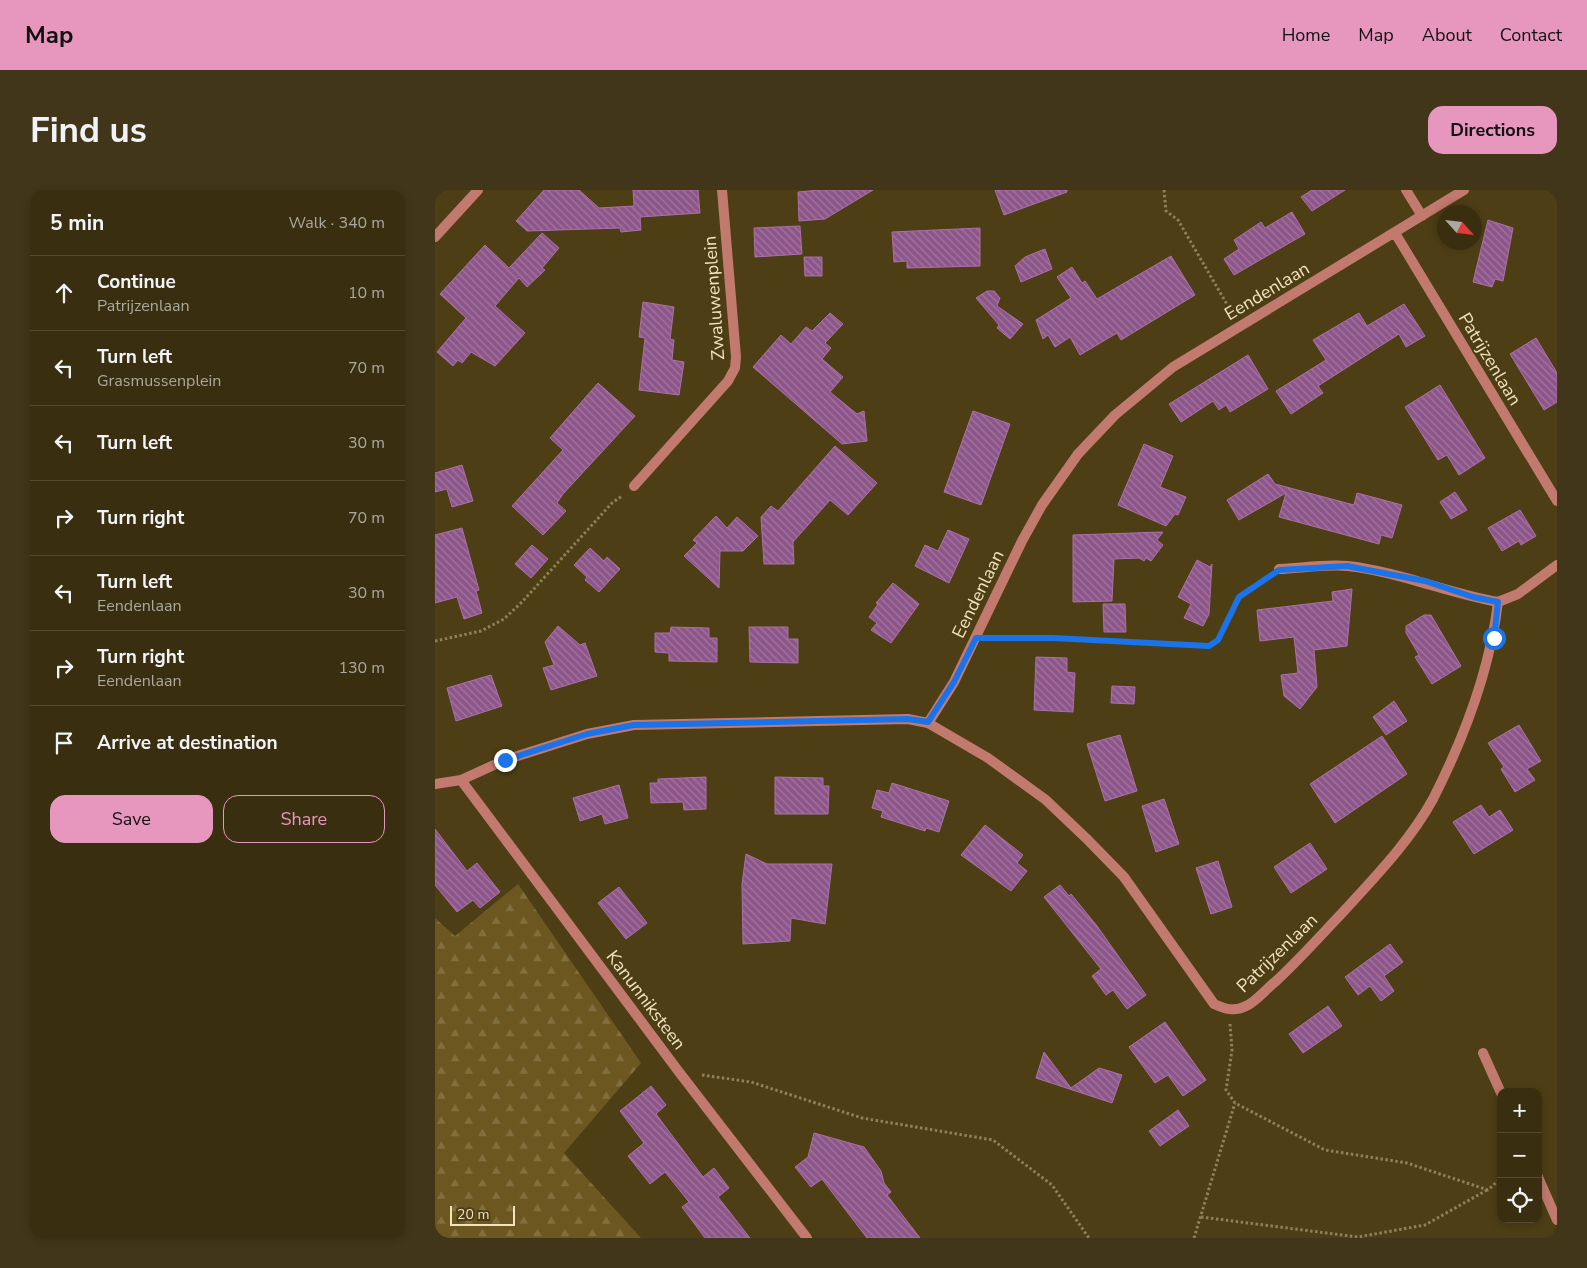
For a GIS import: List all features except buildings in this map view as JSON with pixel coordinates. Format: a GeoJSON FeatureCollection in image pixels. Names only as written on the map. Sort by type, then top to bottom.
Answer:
{"type":"FeatureCollection","features":[{"type":"Feature","properties":{"kind":"street"},"geometry":{"type":"LineString","coordinates":[[435,237],[478,190]]}},
{"type":"Feature","properties":{"kind":"street","name":"Zwaluwenplein"},"geometry":{"type":"LineString","coordinates":[[635,486],[727,381],[735,368],[736,357],[722,190]]}},
{"type":"Feature","properties":{"kind":"street"},"geometry":{"type":"LineString","coordinates":[[1406,190],[1422,216]]}},
{"type":"Feature","properties":{"kind":"street","name":"Eendenlaan"},"geometry":{"type":"LineString","coordinates":[[928,722],[954,682],[1038,513],[1058,480],[1078,454],[1115,415],[1143,390],[1173,368],[1464,190]]}},
{"type":"Feature","properties":{"kind":"street","name":"Patrijzenlaan"},"geometry":{"type":"LineString","coordinates":[[1395,233],[1557,501]]}},
{"type":"Feature","properties":{"kind":"street"},"geometry":{"type":"LineString","coordinates":[[1279,570],[1347,566],[1425,581],[1473,597],[1498,602],[1518,594],[1557,564]]}},
{"type":"Feature","properties":{"kind":"street","name":"Patrijzenlaan"},"geometry":{"type":"LineString","coordinates":[[928,722],[988,758],[1046,800],[1079,831],[1124,877],[1214,1004],[1229,1011],[1247,1006],[1292,966],[1372,881],[1409,836],[1432,801],[1450,763],[1494,638],[1498,602]]}},
{"type":"Feature","properties":{"kind":"street"},"geometry":{"type":"LineString","coordinates":[[435,784],[461,780],[505,760],[587,734],[634,725],[908,719],[928,722]]}},
{"type":"Feature","properties":{"kind":"street","name":"Kanunniksteen"},"geometry":{"type":"LineString","coordinates":[[461,780],[679,1072],[807,1238]]}},
{"type":"Feature","properties":{"kind":"street"},"geometry":{"type":"LineString","coordinates":[[1483,1053],[1499,1088]]}},
{"type":"Feature","properties":{"kind":"street"},"geometry":{"type":"LineString","coordinates":[[1538,1178],[1557,1220]]}},
{"type":"Feature","properties":{"kind":"path"},"geometry":{"type":"LineString","coordinates":[[1164,190],[1166,211],[1178,220],[1240,326]]}},
{"type":"Feature","properties":{"kind":"path"},"geometry":{"type":"LineString","coordinates":[[435,641],[481,631],[504,619],[522,602],[612,503],[635,486]]}},
{"type":"Feature","properties":{"kind":"path"},"geometry":{"type":"LineString","coordinates":[[976,638],[1053,638],[1209,646],[1218,640],[1239,597],[1279,570]]}},
{"type":"Feature","properties":{"kind":"path"},"geometry":{"type":"LineString","coordinates":[[1229,1011],[1232,1050],[1226,1090],[1235,1103],[1325,1150],[1407,1163],[1488,1190]]}},
{"type":"Feature","properties":{"kind":"path"},"geometry":{"type":"LineString","coordinates":[[679,1072],[751,1082],[862,1118],[993,1140],[1052,1185],[1089,1238]]}},
{"type":"Feature","properties":{"kind":"path"},"geometry":{"type":"LineString","coordinates":[[1195,1238],[1235,1103]]}},
{"type":"Feature","properties":{"kind":"path"},"geometry":{"type":"LineString","coordinates":[[1201,1216],[1358,1237],[1425,1225],[1488,1190],[1497,1182]]}},
{"type":"Feature","properties":{"kind":"green space"},"geometry":{"type":"Polygon","coordinates":[[[518,884],[641,1063],[564,1153],[641,1238],[435,1238],[435,918],[455,936],[518,884]]]}},
{"type":"Feature","properties":{"kind":"route"},"geometry":{"type":"LineString","coordinates":[[505,760],[587,734],[634,725],[908,719],[928,722],[954,682],[976,638],[1053,638],[1209,646],[1218,640],[1239,597],[1279,570],[1347,566],[1425,581],[1473,597],[1498,602],[1494,638]]}}]}
